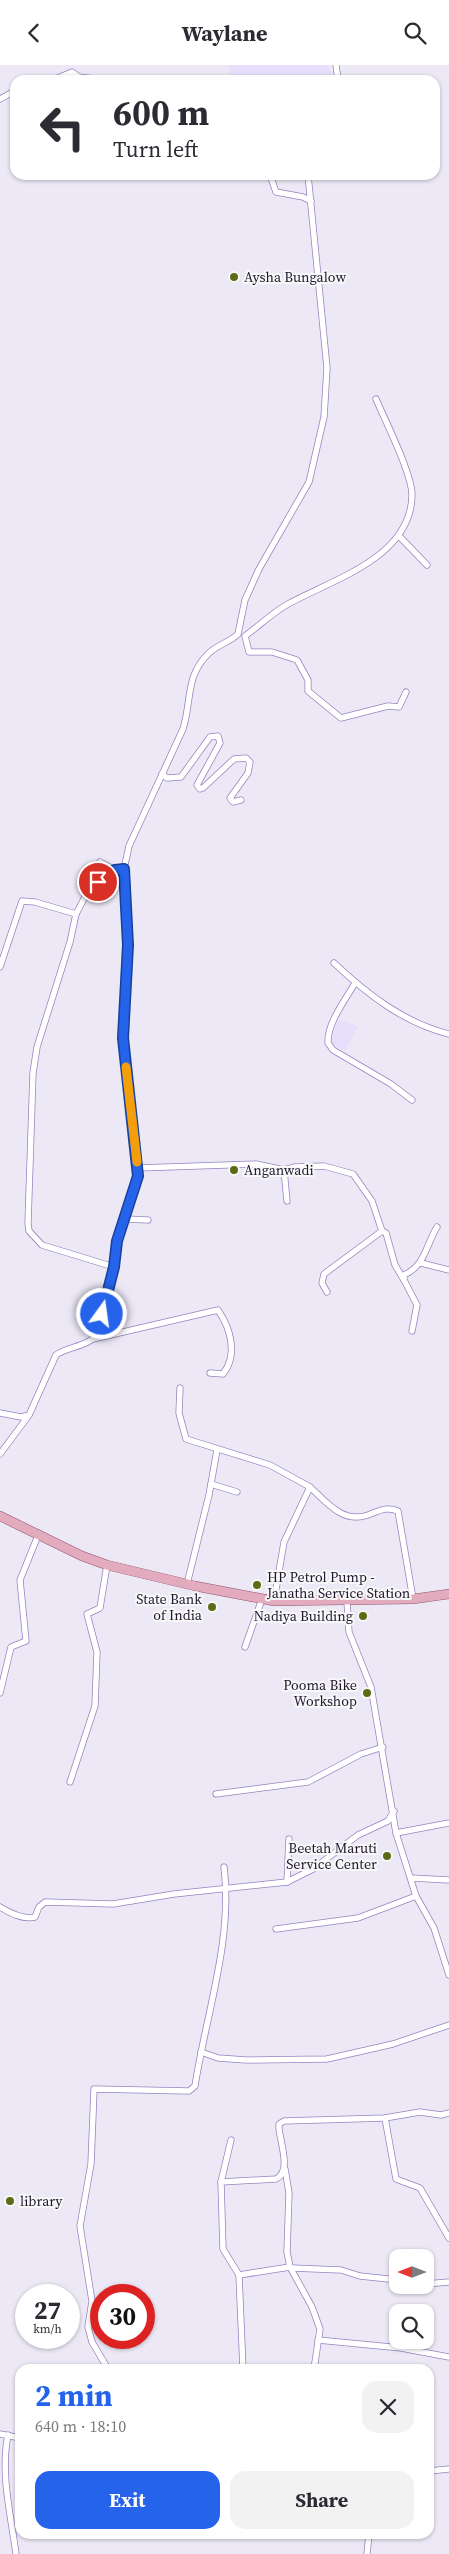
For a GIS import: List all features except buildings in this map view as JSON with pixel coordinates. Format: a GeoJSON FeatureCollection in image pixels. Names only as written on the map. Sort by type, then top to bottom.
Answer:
{"type":"FeatureCollection","features":[{"type":"Feature","properties":{"kind":"main road"},"geometry":{"type":"LineString","coordinates":[[0,1516],[39,1533],[82,1556],[107,1565],[262,1599],[274,1601],[347,1601],[414,1599],[449,1594]]}},
{"type":"Feature","properties":{"kind":"street"},"geometry":{"type":"LineString","coordinates":[[272,180],[276,192],[303,197],[311,201]]}},
{"type":"Feature","properties":{"kind":"street"},"geometry":{"type":"LineString","coordinates":[[93,1339],[99,1330],[114,1267],[117,1241],[126,1219],[138,1176],[123,1038],[128,945],[124,869],[129,845],[185,723],[190,683],[197,666],[210,652],[238,634],[245,600],[259,569],[309,483],[324,417],[327,368],[309,180]]}},
{"type":"Feature","properties":{"kind":"street"},"geometry":{"type":"LineString","coordinates":[[245,636],[285,606],[376,559],[400,537],[409,517],[412,494],[404,465],[376,399]]}},
{"type":"Feature","properties":{"kind":"street"},"geometry":{"type":"LineString","coordinates":[[400,537],[427,565]]}},
{"type":"Feature","properties":{"kind":"street"},"geometry":{"type":"LineString","coordinates":[[238,634],[245,636]]}},
{"type":"Feature","properties":{"kind":"street"},"geometry":{"type":"LineString","coordinates":[[245,636],[249,652],[272,652],[297,660],[308,680],[308,691],[341,718],[388,705],[399,707],[406,692]]}},
{"type":"Feature","properties":{"kind":"street"},"geometry":{"type":"LineString","coordinates":[[162,774],[167,778],[181,777],[210,737],[218,736],[220,743],[197,785],[200,789],[202,788],[234,759],[246,758],[250,762],[248,773],[230,799],[233,802],[241,800]]}},
{"type":"Feature","properties":{"kind":"street"},"geometry":{"type":"LineString","coordinates":[[100,862],[115,870]]}},
{"type":"Feature","properties":{"kind":"street"},"geometry":{"type":"LineString","coordinates":[[114,1267],[42,1245],[29,1231],[28,1223],[33,1073],[37,1047],[70,942],[76,914],[88,891],[115,870],[124,869]]}},
{"type":"Feature","properties":{"kind":"street"},"geometry":{"type":"LineString","coordinates":[[0,967],[22,901],[35,902],[76,914]]}},
{"type":"Feature","properties":{"kind":"street"},"geometry":{"type":"LineString","coordinates":[[334,963],[355,983],[404,1018],[449,1034]]}},
{"type":"Feature","properties":{"kind":"street"},"geometry":{"type":"LineString","coordinates":[[355,983],[333,1025],[328,1043],[333,1050],[391,1084],[412,1100]]}},
{"type":"Feature","properties":{"kind":"street"},"geometry":{"type":"LineString","coordinates":[[138,1168],[256,1164],[284,1170],[295,1167],[324,1166],[354,1174],[372,1201],[382,1231],[386,1233],[395,1265],[417,1305],[412,1331]]}},
{"type":"Feature","properties":{"kind":"street"},"geometry":{"type":"LineString","coordinates":[[284,1170],[287,1201]]}},
{"type":"Feature","properties":{"kind":"street"},"geometry":{"type":"LineString","coordinates":[[126,1219],[148,1220]]}},
{"type":"Feature","properties":{"kind":"street"},"geometry":{"type":"LineString","coordinates":[[404,1280],[404,1275],[414,1271],[421,1263],[428,1241],[437,1227]]}},
{"type":"Feature","properties":{"kind":"street"},"geometry":{"type":"LineString","coordinates":[[327,1292],[322,1283],[324,1274],[382,1231]]}},
{"type":"Feature","properties":{"kind":"street"},"geometry":{"type":"LineString","coordinates":[[421,1263],[449,1270]]}},
{"type":"Feature","properties":{"kind":"street"},"geometry":{"type":"LineString","coordinates":[[0,1454],[29,1415],[56,1355],[64,1349],[93,1339],[218,1310],[228,1323],[231,1354],[228,1367],[223,1374],[210,1373]]}},
{"type":"Feature","properties":{"kind":"street"},"geometry":{"type":"LineString","coordinates":[[180,1388],[179,1413],[186,1439],[270,1465],[310,1487],[341,1514],[351,1517],[365,1516],[390,1508],[398,1511],[414,1599]]}},
{"type":"Feature","properties":{"kind":"street"},"geometry":{"type":"LineString","coordinates":[[0,1413],[21,1417],[29,1415]]}},
{"type":"Feature","properties":{"kind":"street"},"geometry":{"type":"LineString","coordinates":[[187,1584],[211,1484],[217,1450]]}},
{"type":"Feature","properties":{"kind":"street"},"geometry":{"type":"LineString","coordinates":[[211,1484],[237,1492]]}},
{"type":"Feature","properties":{"kind":"street"},"geometry":{"type":"LineString","coordinates":[[274,1601],[284,1542],[310,1487]]}},
{"type":"Feature","properties":{"kind":"street"},"geometry":{"type":"LineString","coordinates":[[0,1693],[11,1647],[26,1641],[20,1580],[39,1533]]}},
{"type":"Feature","properties":{"kind":"street"},"geometry":{"type":"LineString","coordinates":[[70,1781],[95,1706],[97,1651],[86,1614],[100,1608],[107,1565]]}},
{"type":"Feature","properties":{"kind":"street"},"geometry":{"type":"LineString","coordinates":[[245,1647],[262,1599]]}},
{"type":"Feature","properties":{"kind":"street"},"geometry":{"type":"LineString","coordinates":[[347,1601],[349,1632],[371,1687],[394,1811],[396,1833],[416,1896],[434,1928],[449,1975]]}},
{"type":"Feature","properties":{"kind":"street"},"geometry":{"type":"LineString","coordinates":[[216,1794],[308,1782],[360,1754],[382,1747]]}},
{"type":"Feature","properties":{"kind":"street"},"geometry":{"type":"LineString","coordinates":[[0,1907],[26,1918],[32,1918],[35,1917],[39,1907],[45,1902],[113,1904],[174,1893],[287,1882],[313,1869],[358,1835],[388,1821],[394,1811]]}},
{"type":"Feature","properties":{"kind":"street"},"geometry":{"type":"LineString","coordinates":[[396,1833],[449,1823]]}},
{"type":"Feature","properties":{"kind":"street"},"geometry":{"type":"LineString","coordinates":[[287,1882],[289,1839]]}},
{"type":"Feature","properties":{"kind":"street"},"geometry":{"type":"LineString","coordinates":[[105,2364],[92,2342],[88,2327],[92,2301],[80,2226],[91,2164],[94,2089],[190,2091],[195,2086],[223,1935],[226,1888],[224,1867]]}},
{"type":"Feature","properties":{"kind":"street"},"geometry":{"type":"LineString","coordinates":[[411,1877],[449,1880]]}},
{"type":"Feature","properties":{"kind":"street"},"geometry":{"type":"LineString","coordinates":[[276,1929],[358,1919],[416,1896]]}},
{"type":"Feature","properties":{"kind":"street"},"geometry":{"type":"LineString","coordinates":[[201,2052],[218,2058],[246,2060],[327,2059],[393,2045],[449,2025]]}},
{"type":"Feature","properties":{"kind":"street"},"geometry":{"type":"LineString","coordinates":[[315,2364],[320,2329],[312,2307],[291,2268],[287,2251],[289,2193],[279,2135],[281,2122],[385,2118],[420,2112],[441,2115],[449,2113]]}},
{"type":"Feature","properties":{"kind":"street"},"geometry":{"type":"LineString","coordinates":[[385,2118],[396,2179],[420,2188],[449,2238]]}},
{"type":"Feature","properties":{"kind":"street"},"geometry":{"type":"LineString","coordinates":[[231,2140],[221,2182],[224,2249],[239,2275],[243,2364]]}},
{"type":"Feature","properties":{"kind":"street"},"geometry":{"type":"LineString","coordinates":[[221,2182],[276,2179],[281,2177],[285,2169]]}},
{"type":"Feature","properties":{"kind":"street"},"geometry":{"type":"LineString","coordinates":[[239,2275],[291,2268],[341,2270],[360,2276],[389,2279]]}},
{"type":"Feature","properties":{"kind":"street"},"geometry":{"type":"LineString","coordinates":[[434,2283],[449,2282]]}},
{"type":"Feature","properties":{"kind":"street"},"geometry":{"type":"LineString","coordinates":[[318,2341],[401,2348],[449,2357]]}},
{"type":"Feature","properties":{"kind":"street"},"geometry":{"type":"LineString","coordinates":[[0,2433],[15,2437]]}},
{"type":"Feature","properties":{"kind":"street"},"geometry":{"type":"LineString","coordinates":[[8,2435],[6,2447],[6,2498],[16,2554]]}},
{"type":"Feature","properties":{"kind":"street"},"geometry":{"type":"LineString","coordinates":[[434,2470],[449,2469]]}},
{"type":"Feature","properties":{"kind":"street"},"geometry":{"type":"LineString","coordinates":[[367,2554],[368,2539]]}},
{"type":"Feature","properties":{"kind":"shaded area"},"geometry":{"type":"Polygon","coordinates":[[[229,65],[328,65],[331,74],[331,75],[230,75],[229,65]]]}},
{"type":"Feature","properties":{"kind":"shaded area"},"geometry":{"type":"Polygon","coordinates":[[[338,1019],[358,1026],[345,1051],[330,1042],[338,1019]]]}},
{"type":"Feature","properties":{"kind":"slow traffic"},"geometry":{"type":"LineString","coordinates":[[126,1067],[137,1162]]}},
{"type":"Feature","properties":{"kind":"place","name":"Aysha Bungalow"},"geometry":{"type":"Point","coordinates":[234,277]}},
{"type":"Feature","properties":{"kind":"place","name":"Anganwadi"},"geometry":{"type":"Point","coordinates":[234,1170]}},
{"type":"Feature","properties":{"kind":"place","name":"HP Petrol Pump - Janatha Service Station"},"geometry":{"type":"Point","coordinates":[257,1585]}},
{"type":"Feature","properties":{"kind":"place","name":"State Bank of India"},"geometry":{"type":"Point","coordinates":[212,1607]}},
{"type":"Feature","properties":{"kind":"place","name":"Nadiya Building"},"geometry":{"type":"Point","coordinates":[363,1616]}},
{"type":"Feature","properties":{"kind":"place","name":"Pooma Bike Workshop"},"geometry":{"type":"Point","coordinates":[367,1693]}},
{"type":"Feature","properties":{"kind":"place","name":"Beetah Maruti Service Center"},"geometry":{"type":"Point","coordinates":[387,1856]}},
{"type":"Feature","properties":{"kind":"place","name":"library"},"geometry":{"type":"Point","coordinates":[10,2201]}},
{"type":"Feature","properties":{"kind":"route"},"geometry":{"type":"LineString","coordinates":[[98,882],[115,870],[124,869],[128,945],[123,1038],[138,1176],[126,1219],[117,1241],[114,1267],[102,1314]]}}]}
